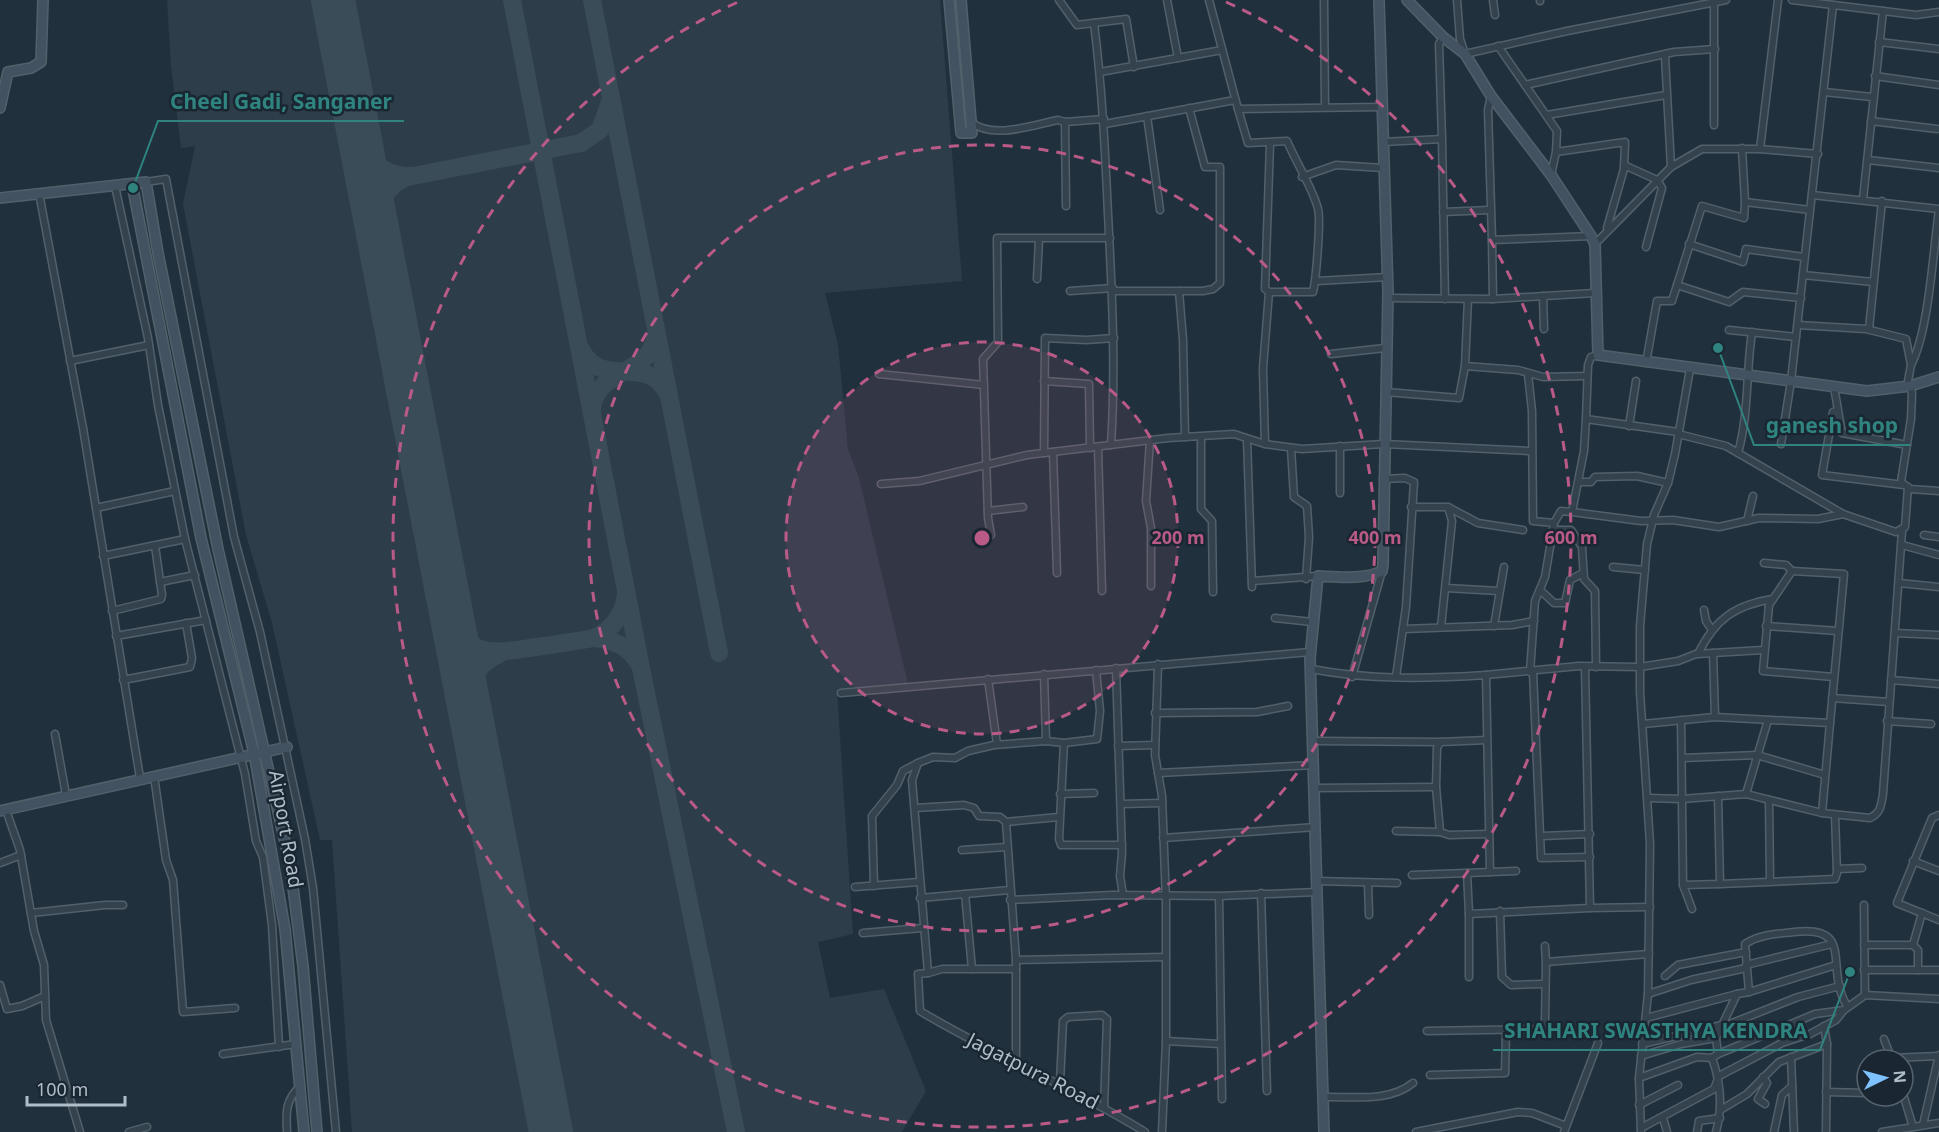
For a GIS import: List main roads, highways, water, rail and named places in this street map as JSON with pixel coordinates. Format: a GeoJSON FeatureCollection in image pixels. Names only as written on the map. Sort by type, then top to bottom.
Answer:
{"type":"FeatureCollection","features":[{"type":"Feature","properties":{"kind":"place","name":"Cheel Gadi, Sanganer"},"geometry":{"type":"Point","coordinates":[133,188]}},
{"type":"Feature","properties":{"kind":"place","name":"ganesh shop"},"geometry":{"type":"Point","coordinates":[1718,348]}},
{"type":"Feature","properties":{"kind":"place","name":"SHAHARI SWASTHYA KENDRA"},"geometry":{"type":"Point","coordinates":[1850,972]}}]}
